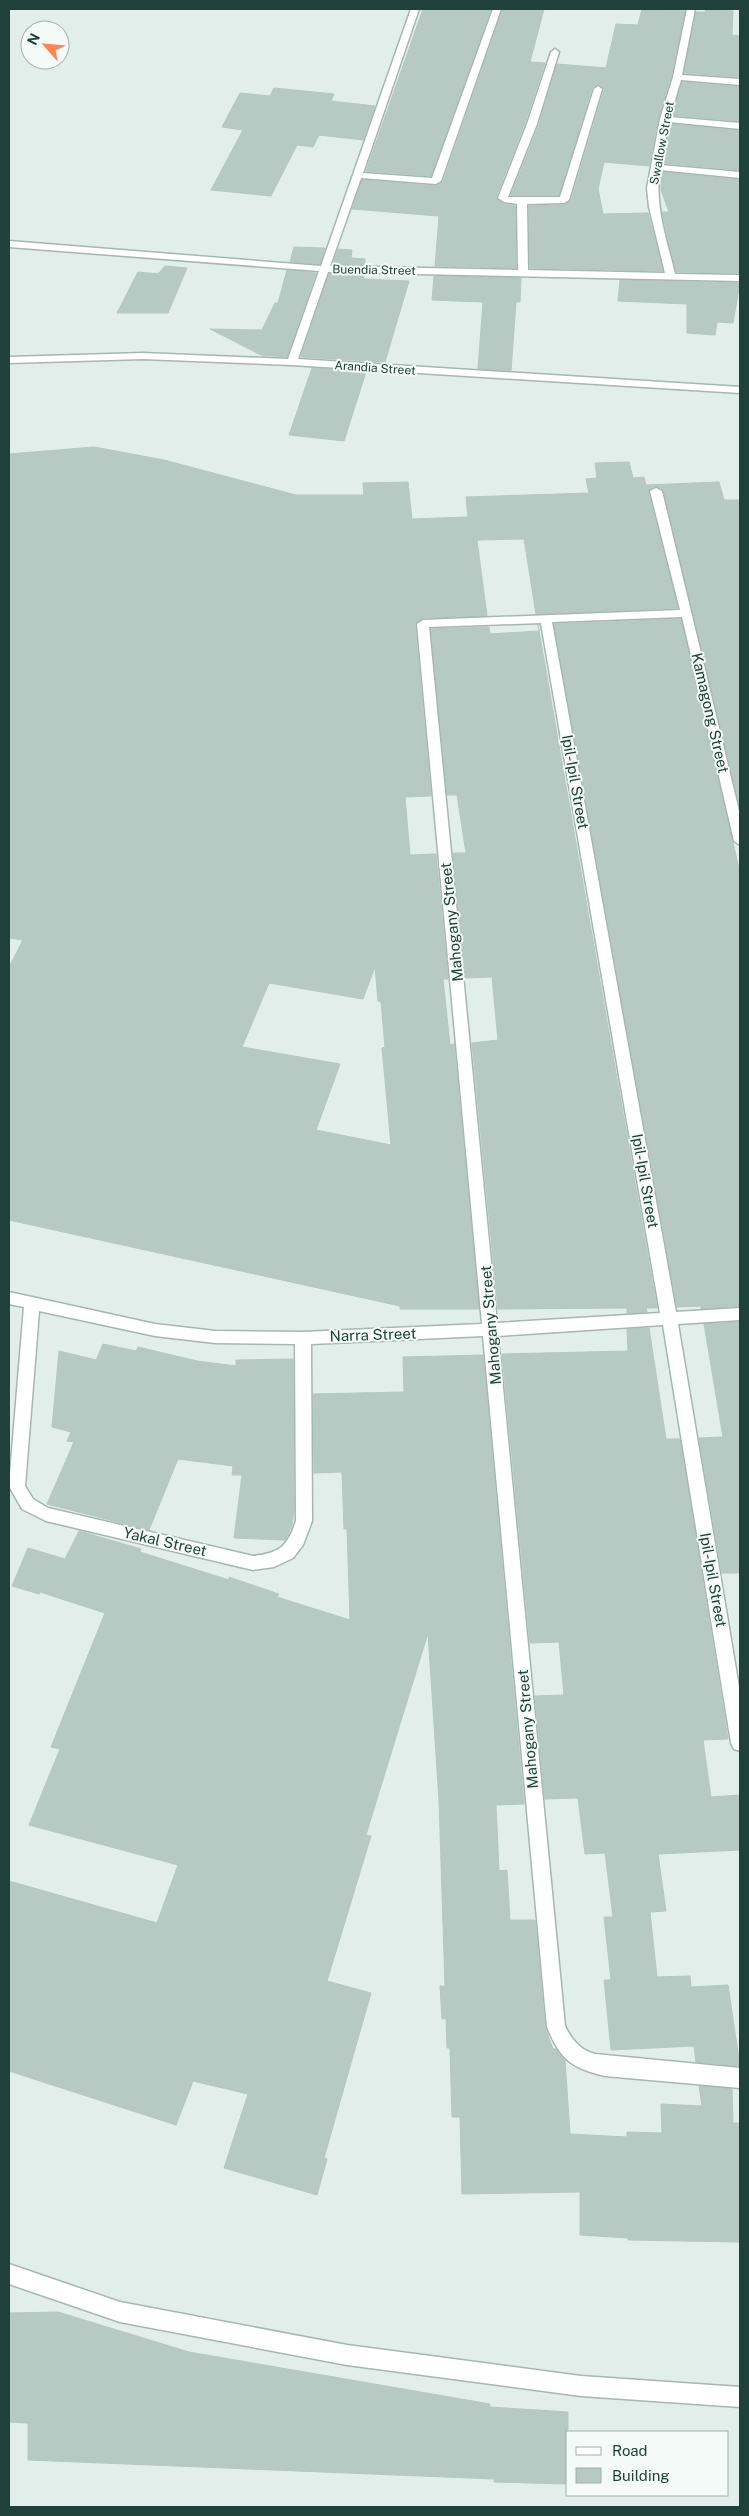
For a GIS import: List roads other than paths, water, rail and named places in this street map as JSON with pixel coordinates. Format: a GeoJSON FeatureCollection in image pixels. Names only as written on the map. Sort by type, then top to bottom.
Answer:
{"type":"FeatureCollection","features":[{"type":"Feature","properties":{"kind":"street"},"geometry":{"type":"LineString","coordinates":[[292,362],[416,9]]}},
{"type":"Feature","properties":{"kind":"street"},"geometry":{"type":"LineString","coordinates":[[356,176],[436,180],[497,9]]}},
{"type":"Feature","properties":{"kind":"street","name":"Swallow Street"},"geometry":{"type":"LineString","coordinates":[[671,277],[654,207],[652,188],[665,119],[677,77],[691,9]]}},
{"type":"Feature","properties":{"kind":"street"},"geometry":{"type":"LineString","coordinates":[[555,52],[530,131],[503,198],[522,201],[564,200],[598,89]]}},
{"type":"Feature","properties":{"kind":"street"},"geometry":{"type":"LineString","coordinates":[[677,77],[740,82]]}},
{"type":"Feature","properties":{"kind":"street"},"geometry":{"type":"LineString","coordinates":[[665,119],[740,126]]}},
{"type":"Feature","properties":{"kind":"street"},"geometry":{"type":"LineString","coordinates":[[655,167],[740,175]]}},
{"type":"Feature","properties":{"kind":"street"},"geometry":{"type":"LineString","coordinates":[[522,201],[523,272]]}},
{"type":"Feature","properties":{"kind":"street","name":"Buendia Street"},"geometry":{"type":"LineString","coordinates":[[9,244],[325,269],[740,278]]}},
{"type":"Feature","properties":{"kind":"street","name":"Arandia Street"},"geometry":{"type":"LineString","coordinates":[[9,360],[143,356],[292,362],[740,390]]}},
{"type":"Feature","properties":{"kind":"street","name":"Kamagong Street"},"geometry":{"type":"LineString","coordinates":[[656,491],[687,613],[740,842]]}},
{"type":"Feature","properties":{"kind":"street"},"geometry":{"type":"LineString","coordinates":[[546,620],[687,613]]}},
{"type":"Feature","properties":{"kind":"street","name":"Mahogany Street"},"geometry":{"type":"LineString","coordinates":[[546,620],[423,624],[556,2027],[562,2041],[572,2054],[590,2062],[606,2066],[740,2078]]}},
{"type":"Feature","properties":{"kind":"street","name":"Ipil-Ipil Street"},"geometry":{"type":"LineString","coordinates":[[546,620],[669,1318],[740,1743]]}},
{"type":"Feature","properties":{"kind":"street","name":"Narra Street"},"geometry":{"type":"LineString","coordinates":[[9,1298],[185,1335],[303,1338],[491,1330],[740,1314]]}},
{"type":"Feature","properties":{"kind":"street","name":"Yakal Street"},"geometry":{"type":"LineString","coordinates":[[32,1303],[18,1479],[21,1500],[32,1508],[46,1514],[253,1563],[273,1562],[290,1553],[299,1538],[304,1521],[303,1338]]}},
{"type":"Feature","properties":{"kind":"street"},"geometry":{"type":"LineString","coordinates":[[9,2274],[120,2312],[347,2355],[581,2386],[740,2397]]}}]}
